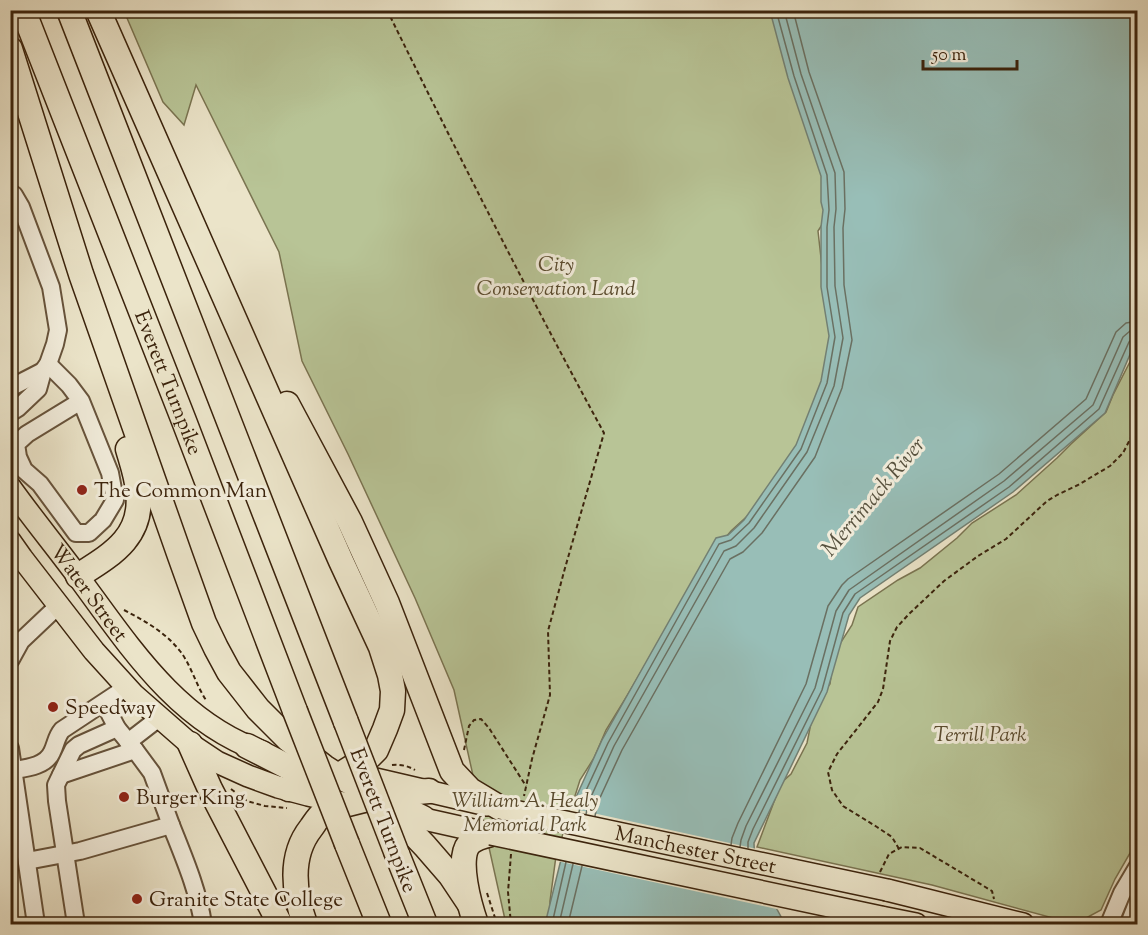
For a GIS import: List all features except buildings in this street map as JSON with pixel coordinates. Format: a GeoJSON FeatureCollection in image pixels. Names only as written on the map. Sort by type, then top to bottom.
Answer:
{"type":"FeatureCollection","features":[{"type":"Feature","properties":{"kind":"highway","name":"Everett Turnpike"},"geometry":{"type":"LineString","coordinates":[[23,10],[379,924]]}},
{"type":"Feature","properties":{"kind":"highway","name":"Everett Turnpike"},"geometry":{"type":"LineString","coordinates":[[69,10],[425,924]]}},
{"type":"Feature","properties":{"kind":"highway"},"geometry":{"type":"LineString","coordinates":[[98,10],[340,561],[381,647],[390,675],[393,691],[392,710],[376,750],[370,756],[288,799]]}},
{"type":"Feature","properties":{"kind":"highway"},"geometry":{"type":"LineString","coordinates":[[10,49],[77,263],[204,623],[216,648],[230,672],[258,709],[288,739],[369,803],[405,825],[477,906]]}},
{"type":"Feature","properties":{"kind":"highway"},"geometry":{"type":"LineString","coordinates":[[195,233],[350,522],[387,603],[452,771],[470,790],[500,808]]}},
{"type":"Feature","properties":{"kind":"highway"},"geometry":{"type":"LineString","coordinates":[[78,576],[121,546],[136,521],[139,506],[138,490],[94,310]]}},
{"type":"Feature","properties":{"kind":"highway"},"geometry":{"type":"LineString","coordinates":[[190,744],[210,789],[280,924]]}},
{"type":"Feature","properties":{"kind":"highway"},"geometry":{"type":"LineString","coordinates":[[247,746],[298,772],[332,774]]}},
{"type":"Feature","properties":{"kind":"highway"},"geometry":{"type":"LineString","coordinates":[[305,924],[297,897],[295,875],[298,853],[306,835],[322,814],[335,808],[369,803],[395,794],[429,791]]}},
{"type":"Feature","properties":{"kind":"highway"},"geometry":{"type":"LineString","coordinates":[[369,803],[423,818]]}},
{"type":"Feature","properties":{"kind":"highway"},"geometry":{"type":"LineString","coordinates":[[477,906],[464,875],[465,851],[474,839],[491,834]]}},
{"type":"Feature","properties":{"kind":"main road","name":"Water Street"},"geometry":{"type":"LineString","coordinates":[[10,487],[134,652],[171,694],[220,732],[247,746]]}},
{"type":"Feature","properties":{"kind":"main road","name":"Water Street"},"geometry":{"type":"LineString","coordinates":[[10,541],[94,651],[159,718]]}},
{"type":"Feature","properties":{"kind":"main road"},"geometry":{"type":"LineString","coordinates":[[59,605],[78,576]]}},
{"type":"Feature","properties":{"kind":"main road"},"geometry":{"type":"LineString","coordinates":[[159,718],[190,744],[218,762],[278,787],[288,799],[308,795],[369,803]]}},
{"type":"Feature","properties":{"kind":"main road","name":"Manchester Street"},"geometry":{"type":"LineString","coordinates":[[332,774],[429,791],[500,808],[883,885],[1023,924]]}},
{"type":"Feature","properties":{"kind":"main road","name":"Manchester Street"},"geometry":{"type":"LineString","coordinates":[[423,818],[916,924]]}},
{"type":"Feature","properties":{"kind":"street"},"geometry":{"type":"LineString","coordinates":[[10,193],[14,195],[21,207],[51,287],[58,330],[38,389],[10,413]]}},
{"type":"Feature","properties":{"kind":"street"},"geometry":{"type":"LineString","coordinates":[[10,388],[45,368]]}},
{"type":"Feature","properties":{"kind":"street"},"geometry":{"type":"LineString","coordinates":[[45,368],[69,384],[81,401],[110,473],[115,500],[103,520],[89,533],[76,533],[40,484],[17,472],[16,444],[27,434],[81,401]]}},
{"type":"Feature","properties":{"kind":"street"},"geometry":{"type":"LineString","coordinates":[[10,661],[21,641],[59,605]]}},
{"type":"Feature","properties":{"kind":"street"},"geometry":{"type":"LineString","coordinates":[[36,924],[27,861],[16,822],[12,770],[31,767],[48,759],[62,730],[127,687]]}},
{"type":"Feature","properties":{"kind":"street"},"geometry":{"type":"LineString","coordinates":[[104,703],[117,728],[152,773],[197,895],[203,924]]}},
{"type":"Feature","properties":{"kind":"street"},"geometry":{"type":"LineString","coordinates":[[61,775],[132,746],[159,718]]}},
{"type":"Feature","properties":{"kind":"street"},"geometry":{"type":"LineString","coordinates":[[76,924],[64,855],[56,785],[73,750],[117,728]]}},
{"type":"Feature","properties":{"kind":"street"},"geometry":{"type":"LineString","coordinates":[[27,861],[64,855],[171,825]]}},
{"type":"Feature","properties":{"kind":"street"},"geometry":{"type":"LineString","coordinates":[[1109,924],[1137,866]]}},
{"type":"Feature","properties":{"kind":"street"},"geometry":{"type":"LineString","coordinates":[[1129,924],[1137,901]]}},
{"type":"Feature","properties":{"kind":"path"},"geometry":{"type":"LineString","coordinates":[[387,10],[556,346],[604,433],[548,632],[550,695],[532,759]]}},
{"type":"Feature","properties":{"kind":"path"},"geometry":{"type":"LineString","coordinates":[[899,849],[892,837],[843,806],[831,790],[828,772],[837,754],[878,702],[883,689],[890,641],[897,627],[944,580],[1006,539],[1047,501],[1110,466],[1123,453],[1137,424]]}},
{"type":"Feature","properties":{"kind":"path"},"geometry":{"type":"LineString","coordinates":[[120,608],[158,628],[180,651],[208,703]]}},
{"type":"Feature","properties":{"kind":"path"},"geometry":{"type":"LineString","coordinates":[[464,751],[469,726],[474,720],[481,719],[526,786]]}},
{"type":"Feature","properties":{"kind":"path"},"geometry":{"type":"LineString","coordinates":[[229,788],[247,801],[265,806],[288,799]]}},
{"type":"Feature","properties":{"kind":"path"},"geometry":{"type":"LineString","coordinates":[[883,885],[881,868],[889,854],[902,848],[920,848],[992,891],[994,899]]}},
{"type":"Feature","properties":{"kind":"path"},"geometry":{"type":"LineString","coordinates":[[477,906],[497,924]]}},
{"type":"Feature","properties":{"kind":"green space","name":"City Conservation Land"},"geometry":{"type":"Polygon","coordinates":[[[124,11],[777,11],[810,92],[829,214],[818,231],[832,327],[823,416],[766,499],[731,531],[706,561],[606,730],[594,758],[580,780],[556,856],[550,901],[550,924],[506,924],[454,690],[415,598],[302,361],[279,252],[196,85],[184,125],[163,102],[124,11]]]}},
{"type":"Feature","properties":{"kind":"green space","name":"Terrill Park"},"geometry":{"type":"Polygon","coordinates":[[[1137,348],[1137,841],[1115,879],[1101,910],[1075,924],[932,885],[757,847],[781,783],[791,774],[807,743],[811,723],[822,694],[830,684],[834,653],[852,625],[858,607],[920,568],[972,523],[1016,495],[1057,458],[1106,412],[1137,348]]]}},
{"type":"Feature","properties":{"kind":"water","name":"Merrimack River"},"geometry":{"type":"Polygon","coordinates":[[[770,11],[1137,11],[1137,338],[1105,413],[1013,492],[860,598],[849,615],[827,692],[754,843],[755,869],[785,924],[545,924],[577,795],[602,740],[716,538],[728,535],[744,520],[796,445],[821,381],[829,336],[821,287],[823,210],[821,176],[788,78],[770,11]]]}},
{"type":"Feature","properties":{"kind":"pier"},"geometry":{"type":"Polygon","coordinates":[[[570,808],[757,849],[758,868],[781,910],[557,861],[570,808]]]}},
{"type":"Feature","properties":{"kind":"place","name":"The Common Man"},"geometry":{"type":"Point","coordinates":[82,490]}},
{"type":"Feature","properties":{"kind":"place","name":"Speedway"},"geometry":{"type":"Point","coordinates":[53,707]}},
{"type":"Feature","properties":{"kind":"place","name":"Burger King"},"geometry":{"type":"Point","coordinates":[124,797]}},
{"type":"Feature","properties":{"kind":"place","name":"Granite State College"},"geometry":{"type":"Point","coordinates":[137,899]}},
{"type":"Feature","properties":{"kind":"park label","name":"William A. Healy Memorial Park"},"geometry":{"type":"Point","coordinates":[525,812]}}]}
